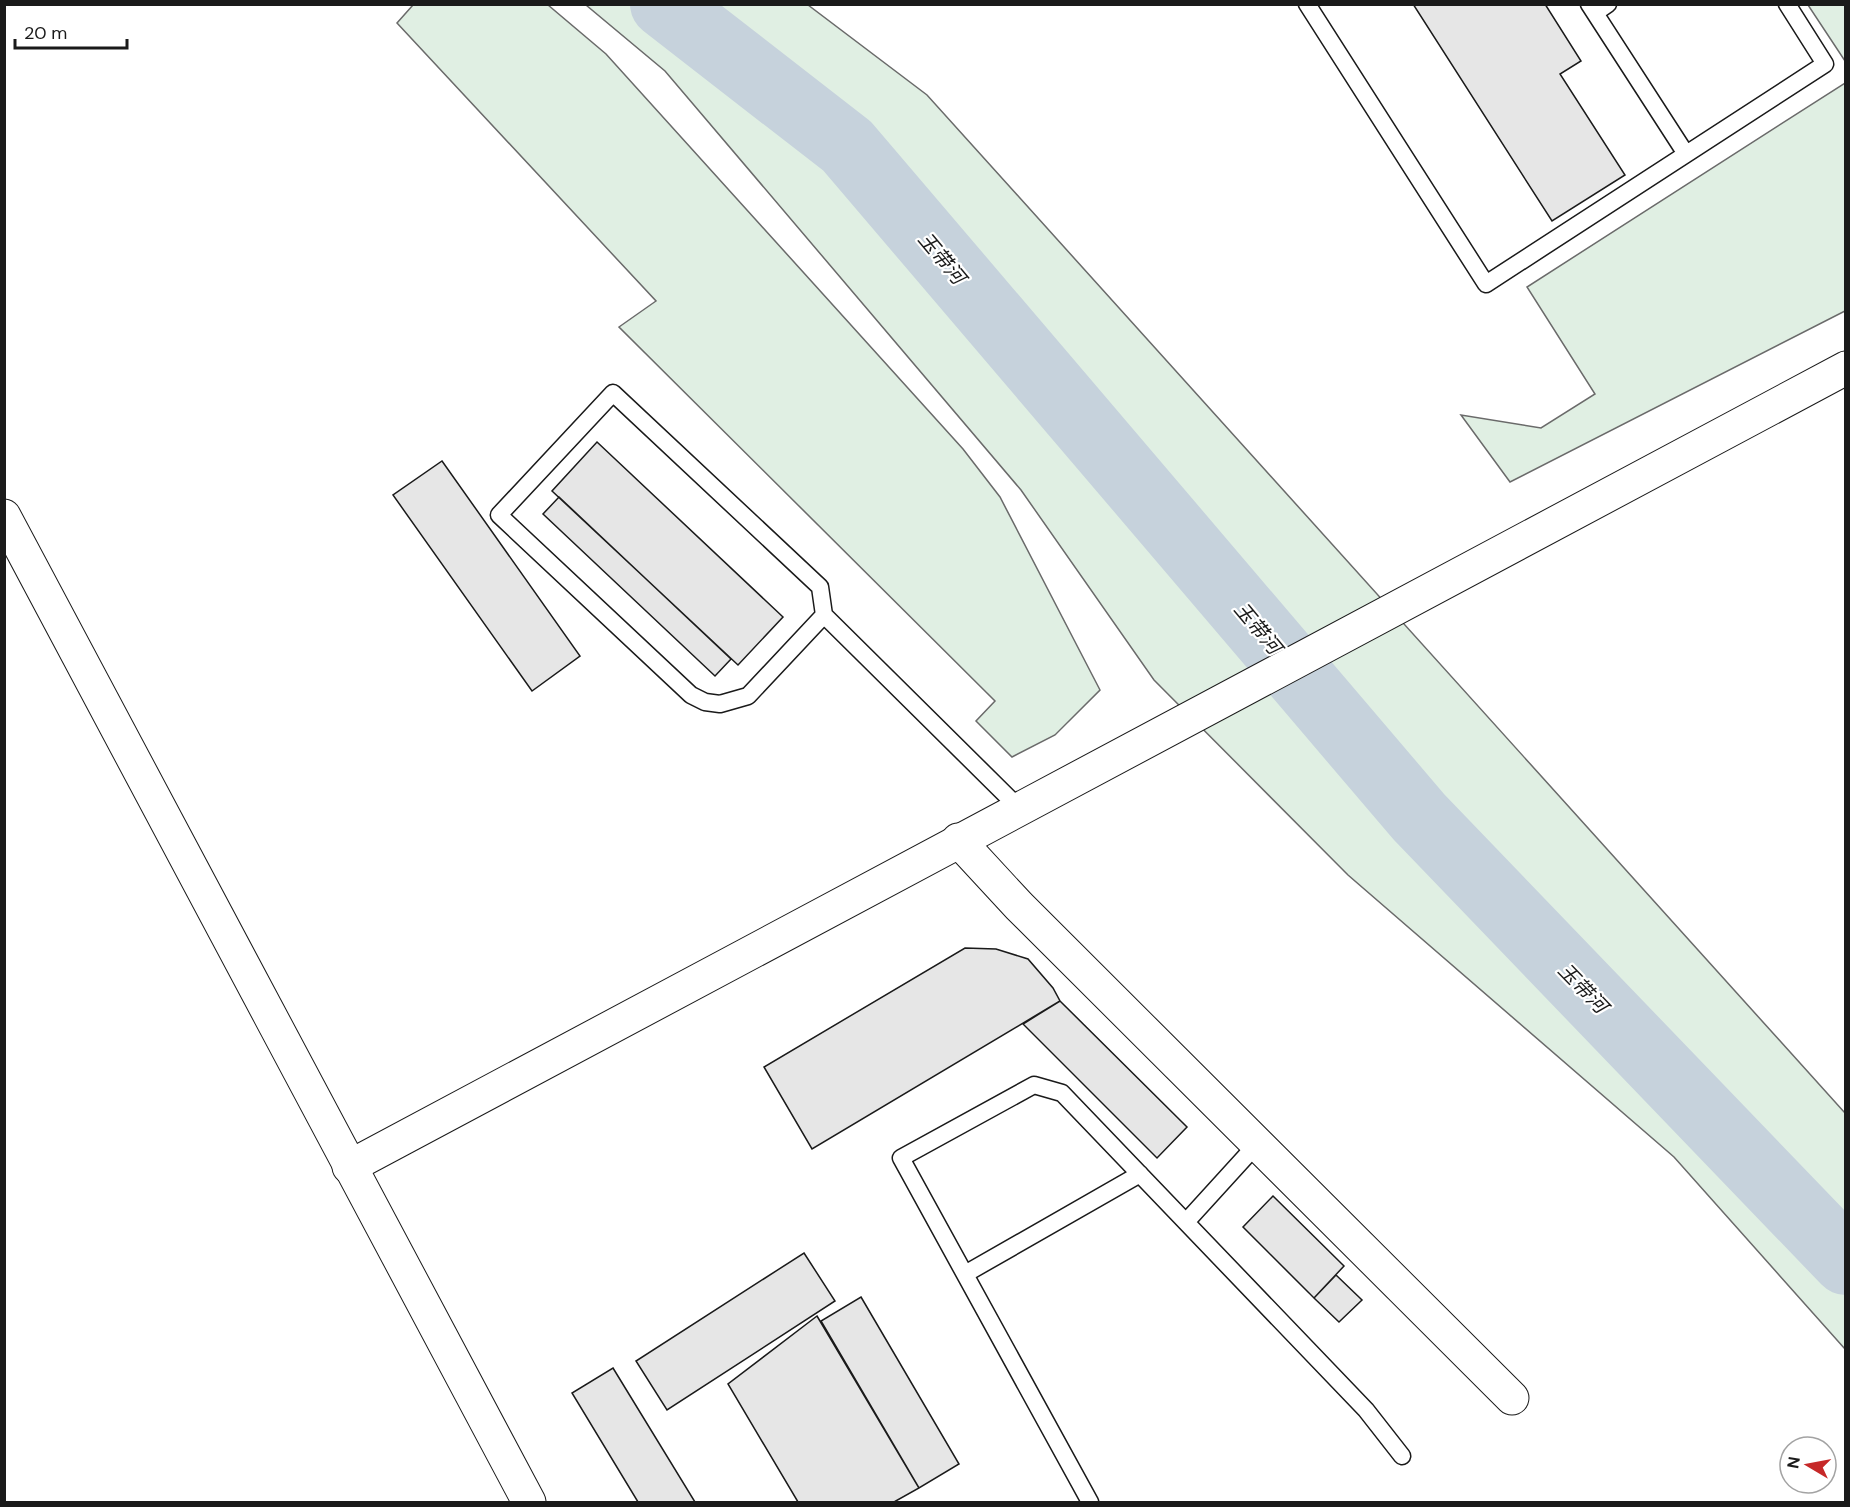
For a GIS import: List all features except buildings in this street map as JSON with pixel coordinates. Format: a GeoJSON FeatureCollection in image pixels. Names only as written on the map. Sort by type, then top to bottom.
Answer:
{"type":"FeatureCollection","features":[{"type":"Feature","properties":{"kind":"main road"},"geometry":{"type":"LineString","coordinates":[[349,1167],[1845,368]]}},
{"type":"Feature","properties":{"kind":"main road"},"geometry":{"type":"LineString","coordinates":[[4,516],[529,1503]]}},
{"type":"Feature","properties":{"kind":"main road"},"geometry":{"type":"LineString","coordinates":[[958,840],[1019,906],[1512,1398]]}},
{"type":"Feature","properties":{"kind":"lane"},"geometry":{"type":"LineString","coordinates":[[1307,4],[1486,284],[1825,64],[1787,4]]}},
{"type":"Feature","properties":{"kind":"lane"},"geometry":{"type":"LineString","coordinates":[[1597,7],[1686,154]]}},
{"type":"Feature","properties":{"kind":"lane"},"geometry":{"type":"LineString","coordinates":[[824,615],[748,696],[720,704],[705,702],[691,695],[499,515],[613,393],[820,587],[824,615],[1019,808]]}},
{"type":"Feature","properties":{"kind":"lane"},"geometry":{"type":"LineString","coordinates":[[1090,1503],[902,1158],[1034,1085],[1062,1093],[1366,1410],[1402,1456]]}},
{"type":"Feature","properties":{"kind":"lane"},"geometry":{"type":"LineString","coordinates":[[1186,1222],[1257,1144]]}},
{"type":"Feature","properties":{"kind":"lane"},"geometry":{"type":"LineString","coordinates":[[965,1274],[1140,1174]]}},
{"type":"Feature","properties":{"kind":"green space"},"geometry":{"type":"Polygon","coordinates":[[[413,5],[548,5],[606,54],[963,449],[1000,497],[1100,690],[1055,735],[1012,757],[976,721],[995,701],[619,327],[656,301],[397,23],[413,5]]]}},
{"type":"Feature","properties":{"kind":"green space"},"geometry":{"type":"Polygon","coordinates":[[[586,5],[808,5],[927,95],[1845,1113],[1845,1349],[1674,1157],[1348,875],[1154,680],[1021,490],[665,71],[586,5]]]}},
{"type":"Feature","properties":{"kind":"green space"},"geometry":{"type":"Polygon","coordinates":[[[1808,5],[1845,5],[1845,61],[1808,5]]]}},
{"type":"Feature","properties":{"kind":"green space"},"geometry":{"type":"Polygon","coordinates":[[[1845,83],[1845,311],[1510,482],[1461,415],[1541,428],[1595,394],[1527,287],[1845,83]]]}},
{"type":"Feature","properties":{"kind":"waterway","name":"玉带河"},"geometry":{"type":"LineString","coordinates":[[664,4],[847,146],[1419,817],[1846,1261]]}}]}
